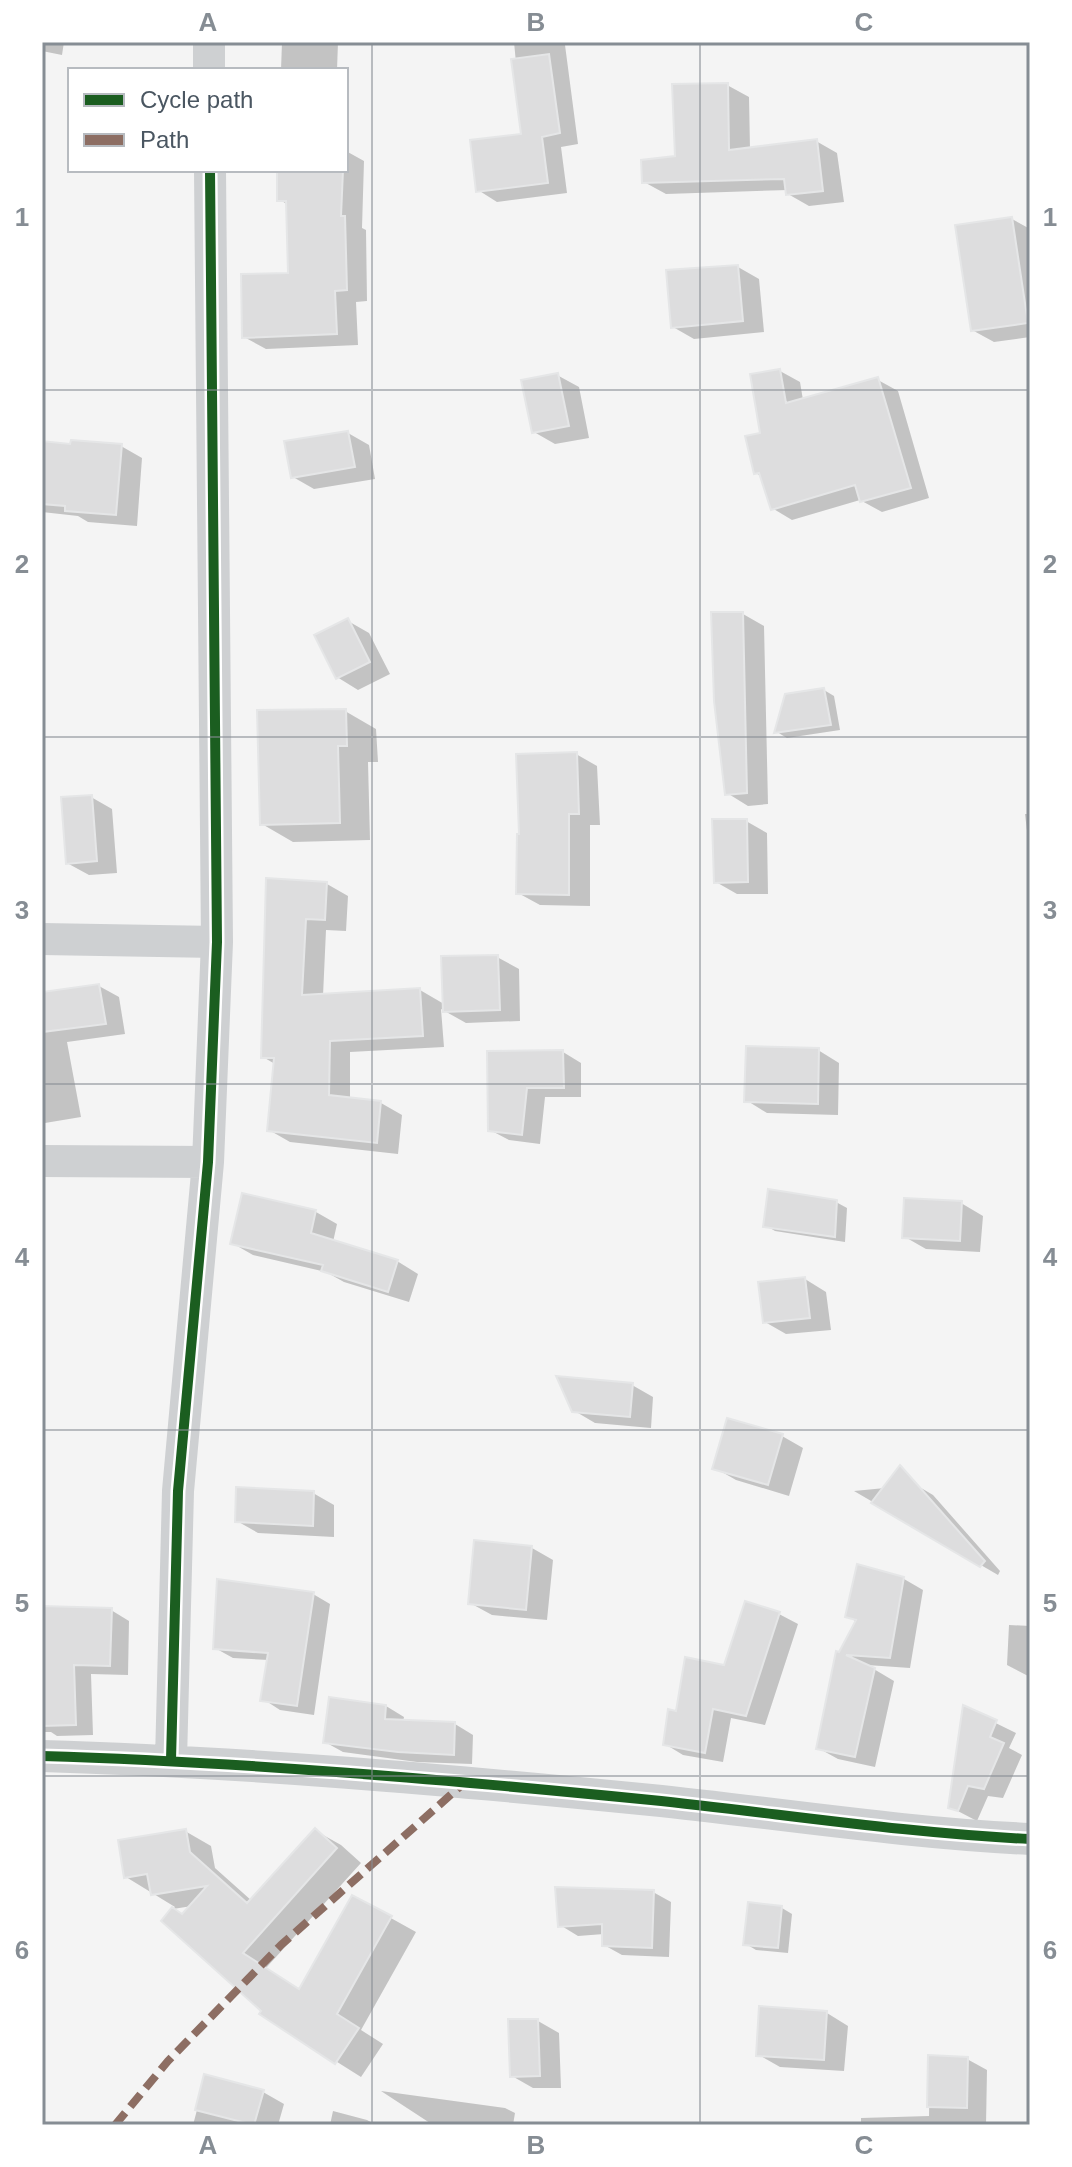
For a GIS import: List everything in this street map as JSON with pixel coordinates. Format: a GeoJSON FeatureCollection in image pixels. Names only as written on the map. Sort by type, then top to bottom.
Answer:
{"type":"FeatureCollection","features":[{"type":"Feature","properties":{"kind":"street"},"geometry":{"type":"LineString","coordinates":[[209,42],[209,68]]}},
{"type":"Feature","properties":{"kind":"street"},"geometry":{"type":"LineString","coordinates":[[171,1760],[178,1491],[208,1162],[217,942],[210,172]]}},
{"type":"Feature","properties":{"kind":"street"},"geometry":{"type":"LineString","coordinates":[[42,939],[217,942]]}},
{"type":"Feature","properties":{"kind":"street"},"geometry":{"type":"LineString","coordinates":[[42,1161],[208,1162]]}},
{"type":"Feature","properties":{"kind":"street"},"geometry":{"type":"LineString","coordinates":[[42,1756],[171,1760],[651,1800],[966,1836],[1030,1839]]}},
{"type":"Feature","properties":{"kind":"building"},"geometry":{"type":"Polygon","coordinates":[[[549,54],[560,133],[542,137],[548,183],[476,192],[470,140],[521,134],[511,59],[549,54]]]}},
{"type":"Feature","properties":{"kind":"building"},"geometry":{"type":"Polygon","coordinates":[[[728,83],[729,150],[817,139],[823,191],[786,195],[784,179],[642,183],[641,160],[675,156],[672,84],[728,83]]]}},
{"type":"Feature","properties":{"kind":"building"},"geometry":{"type":"Polygon","coordinates":[[[277,172],[343,172],[341,216],[345,216],[347,290],[335,291],[337,334],[242,338],[241,274],[288,273],[286,201],[277,201],[277,172]]]}},
{"type":"Feature","properties":{"kind":"building"},"geometry":{"type":"Polygon","coordinates":[[[1012,217],[1028,323],[971,331],[955,225],[1012,217]]]}},
{"type":"Feature","properties":{"kind":"building"},"geometry":{"type":"Polygon","coordinates":[[[738,265],[743,321],[671,328],[666,270],[738,265]]]}},
{"type":"Feature","properties":{"kind":"building"},"geometry":{"type":"Polygon","coordinates":[[[780,369],[786,403],[878,377],[911,488],[860,502],[855,485],[771,510],[759,473],[754,474],[745,436],[760,433],[750,374],[780,369]]]}},
{"type":"Feature","properties":{"kind":"building"},"geometry":{"type":"Polygon","coordinates":[[[558,373],[569,426],[532,433],[521,380],[558,373]]]}},
{"type":"Feature","properties":{"kind":"building"},"geometry":{"type":"Polygon","coordinates":[[[348,431],[355,467],[291,478],[284,441],[348,431]]]}},
{"type":"Feature","properties":{"kind":"building"},"geometry":{"type":"Polygon","coordinates":[[[71,440],[122,444],[116,515],[65,511],[65,506],[42,504],[42,441],[70,444],[71,440]]]}},
{"type":"Feature","properties":{"kind":"building"},"geometry":{"type":"Polygon","coordinates":[[[711,612],[743,612],[747,793],[725,795],[714,701],[711,612]]]}},
{"type":"Feature","properties":{"kind":"building"},"geometry":{"type":"Polygon","coordinates":[[[348,618],[370,662],[336,679],[314,635],[348,618]]]}},
{"type":"Feature","properties":{"kind":"building"},"geometry":{"type":"Polygon","coordinates":[[[824,688],[831,725],[774,733],[785,694],[824,688]]]}},
{"type":"Feature","properties":{"kind":"building"},"geometry":{"type":"Polygon","coordinates":[[[346,709],[347,746],[338,746],[340,823],[260,825],[257,710],[346,709]]]}},
{"type":"Feature","properties":{"kind":"building"},"geometry":{"type":"Polygon","coordinates":[[[577,752],[579,814],[569,814],[569,895],[516,894],[519,834],[516,754],[577,752]]]}},
{"type":"Feature","properties":{"kind":"building"},"geometry":{"type":"Polygon","coordinates":[[[92,795],[97,861],[66,864],[61,797],[92,795]]]}},
{"type":"Feature","properties":{"kind":"building"},"geometry":{"type":"Polygon","coordinates":[[[712,819],[747,819],[748,882],[714,883],[712,819]]]}},
{"type":"Feature","properties":{"kind":"building"},"geometry":{"type":"Polygon","coordinates":[[[266,878],[327,882],[325,920],[306,919],[302,995],[420,988],[423,1036],[330,1041],[329,1095],[381,1101],[377,1143],[267,1131],[274,1058],[261,1058],[266,878]]]}},
{"type":"Feature","properties":{"kind":"building"},"geometry":{"type":"Polygon","coordinates":[[[498,955],[500,1010],[443,1012],[441,956],[498,955]]]}},
{"type":"Feature","properties":{"kind":"building"},"geometry":{"type":"Polygon","coordinates":[[[99,984],[106,1024],[42,1032],[42,992],[99,984]]]}},
{"type":"Feature","properties":{"kind":"building"},"geometry":{"type":"Polygon","coordinates":[[[746,1046],[819,1048],[818,1104],[744,1102],[746,1046]]]}},
{"type":"Feature","properties":{"kind":"building"},"geometry":{"type":"Polygon","coordinates":[[[563,1050],[564,1088],[527,1088],[522,1135],[488,1131],[487,1051],[563,1050]]]}},
{"type":"Feature","properties":{"kind":"building"},"geometry":{"type":"Polygon","coordinates":[[[768,1189],[837,1200],[835,1237],[763,1227],[768,1189]]]}},
{"type":"Feature","properties":{"kind":"building"},"geometry":{"type":"Polygon","coordinates":[[[242,1193],[316,1210],[311,1233],[398,1260],[388,1292],[321,1271],[323,1265],[230,1244],[242,1193]]]}},
{"type":"Feature","properties":{"kind":"building"},"geometry":{"type":"Polygon","coordinates":[[[904,1198],[962,1201],[960,1241],[902,1238],[904,1198]]]}},
{"type":"Feature","properties":{"kind":"building"},"geometry":{"type":"Polygon","coordinates":[[[805,1277],[810,1318],[763,1323],[758,1282],[805,1277]]]}},
{"type":"Feature","properties":{"kind":"building"},"geometry":{"type":"Polygon","coordinates":[[[556,1376],[633,1383],[630,1417],[572,1412],[556,1376]]]}},
{"type":"Feature","properties":{"kind":"building"},"geometry":{"type":"Polygon","coordinates":[[[727,1418],[783,1434],[768,1485],[712,1469],[727,1418]]]}},
{"type":"Feature","properties":{"kind":"building"},"geometry":{"type":"Polygon","coordinates":[[[900,1465],[985,1561],[980,1567],[871,1503],[900,1465]]]}},
{"type":"Feature","properties":{"kind":"building"},"geometry":{"type":"Polygon","coordinates":[[[236,1487],[314,1491],[313,1526],[235,1522],[236,1487]]]}},
{"type":"Feature","properties":{"kind":"building"},"geometry":{"type":"Polygon","coordinates":[[[474,1540],[532,1546],[526,1610],[468,1604],[474,1540]]]}},
{"type":"Feature","properties":{"kind":"building"},"geometry":{"type":"Polygon","coordinates":[[[857,1564],[904,1577],[890,1658],[846,1655],[875,1668],[855,1757],[816,1749],[836,1651],[839,1652],[856,1620],[845,1617],[857,1564]]]}},
{"type":"Feature","properties":{"kind":"building"},"geometry":{"type":"Polygon","coordinates":[[[217,1579],[314,1592],[297,1706],[260,1701],[268,1653],[213,1649],[217,1579]]]}},
{"type":"Feature","properties":{"kind":"building"},"geometry":{"type":"Polygon","coordinates":[[[745,1601],[780,1612],[746,1716],[713,1709],[705,1753],[663,1745],[668,1709],[676,1711],[685,1657],[724,1665],[745,1601]]]}},
{"type":"Feature","properties":{"kind":"building"},"geometry":{"type":"Polygon","coordinates":[[[42,1606],[112,1608],[110,1666],[74,1665],[76,1725],[42,1726],[42,1606]]]}},
{"type":"Feature","properties":{"kind":"building"},"geometry":{"type":"Polygon","coordinates":[[[329,1697],[386,1705],[385,1719],[455,1722],[454,1755],[323,1743],[329,1697]]]}},
{"type":"Feature","properties":{"kind":"building"},"geometry":{"type":"Polygon","coordinates":[[[963,1705],[997,1720],[990,1737],[1004,1743],[984,1789],[968,1786],[958,1811],[948,1808],[963,1705]]]}},
{"type":"Feature","properties":{"kind":"building"},"geometry":{"type":"Polygon","coordinates":[[[315,1828],[337,1848],[243,1953],[299,1989],[352,1895],[392,1916],[337,2014],[359,2028],[335,2064],[259,2014],[261,2011],[161,1921],[172,1907],[182,1914],[207,1886],[151,1895],[147,1874],[124,1878],[118,1840],[186,1829],[190,1852],[247,1903],[315,1828]]]}},
{"type":"Feature","properties":{"kind":"building"},"geometry":{"type":"Polygon","coordinates":[[[555,1887],[654,1890],[652,1948],[602,1946],[602,1924],[558,1927],[555,1887]]]}},
{"type":"Feature","properties":{"kind":"building"},"geometry":{"type":"Polygon","coordinates":[[[748,1902],[782,1906],[778,1948],[743,1945],[748,1902]]]}},
{"type":"Feature","properties":{"kind":"building"},"geometry":{"type":"Polygon","coordinates":[[[759,2006],[827,2011],[824,2060],[756,2056],[759,2006]]]}},
{"type":"Feature","properties":{"kind":"building"},"geometry":{"type":"Polygon","coordinates":[[[508,2019],[538,2019],[540,2076],[510,2077],[508,2019]]]}},
{"type":"Feature","properties":{"kind":"building"},"geometry":{"type":"Polygon","coordinates":[[[928,2055],[968,2057],[967,2108],[927,2107],[928,2055]]]}},
{"type":"Feature","properties":{"kind":"building"},"geometry":{"type":"Polygon","coordinates":[[[204,2074],[264,2090],[254,2125],[195,2110],[204,2074]]]}},
{"type":"Feature","properties":{"kind":"marked path"},"geometry":{"type":"LineString","coordinates":[[115,2125],[168,2061],[281,1945],[463,1784]]}},
{"type":"Feature","properties":{"kind":"cycle path"},"geometry":{"type":"LineString","coordinates":[[171,1760],[178,1491],[208,1162],[217,942],[210,172]]}},
{"type":"Feature","properties":{"kind":"cycle path"},"geometry":{"type":"LineString","coordinates":[[42,1756],[271,1767],[423,1779],[1030,1839]]}}]}
